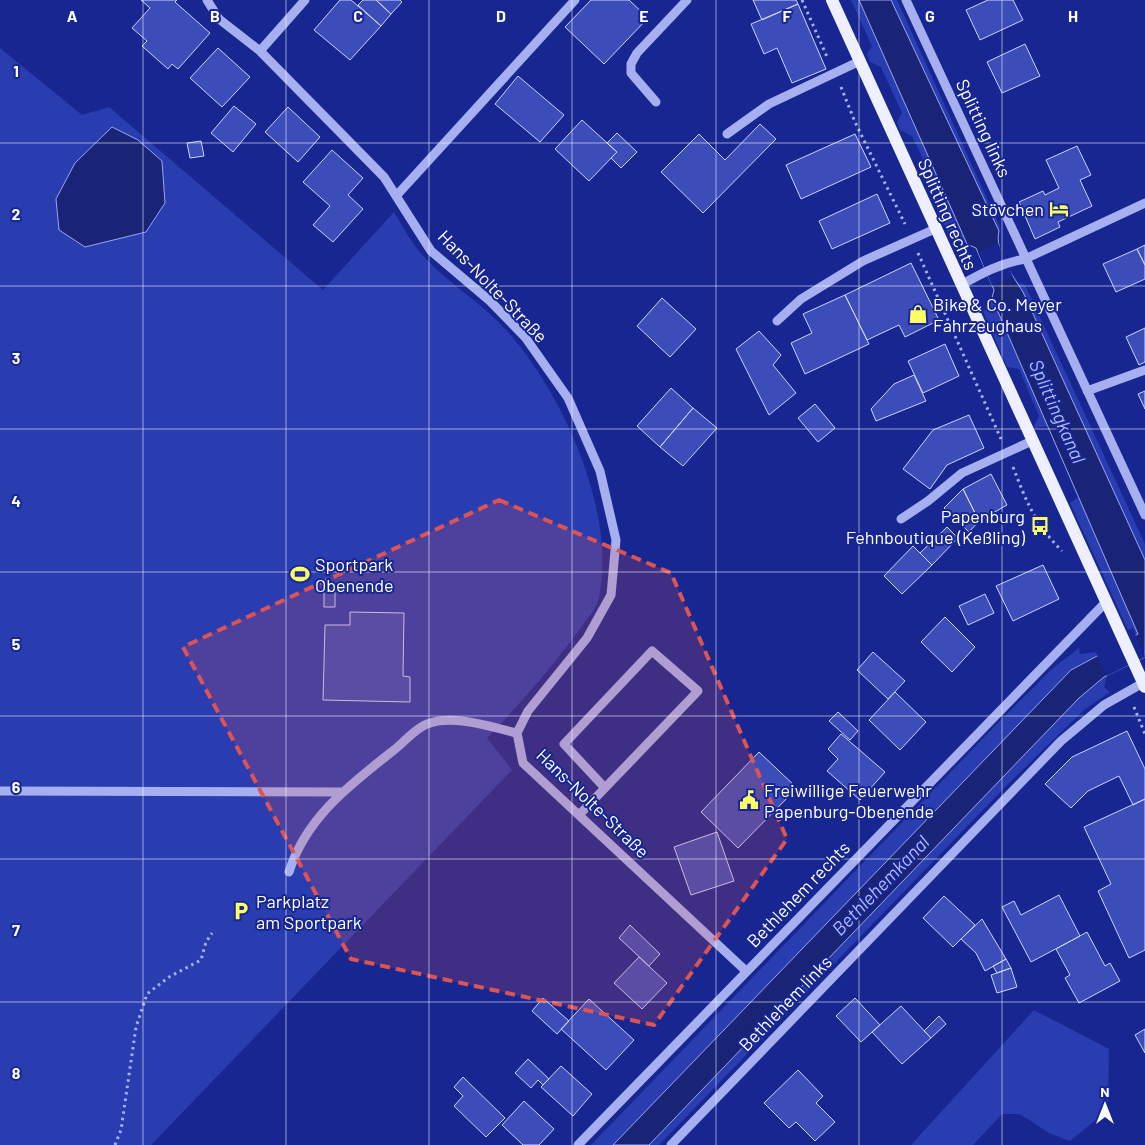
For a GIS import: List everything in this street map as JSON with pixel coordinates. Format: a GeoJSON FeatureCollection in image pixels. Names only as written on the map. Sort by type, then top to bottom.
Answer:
{"type":"FeatureCollection","features":[{"type":"Feature","properties":{"kind":"main road","name":"Splitting rechts"},"geometry":{"type":"LineString","coordinates":[[832,0],[1144,685]]}},
{"type":"Feature","properties":{"kind":"street","name":"Hans-Nolte-Straße"},"geometry":{"type":"LineString","coordinates":[[207,0],[219,19],[260,51],[384,177],[431,251],[490,302],[525,337],[568,398],[602,480],[616,540],[611,595],[587,638],[528,711],[517,734],[524,763],[746,971]]}},
{"type":"Feature","properties":{"kind":"street"},"geometry":{"type":"LineString","coordinates":[[260,51],[305,0]]}},
{"type":"Feature","properties":{"kind":"street"},"geometry":{"type":"LineString","coordinates":[[397,196],[575,0]]}},
{"type":"Feature","properties":{"kind":"street"},"geometry":{"type":"LineString","coordinates":[[656,102],[631,73],[631,64],[637,53],[687,0]]}},
{"type":"Feature","properties":{"kind":"street","name":"Splitting links"},"geometry":{"type":"LineString","coordinates":[[906,0],[1145,515]]}},
{"type":"Feature","properties":{"kind":"street"},"geometry":{"type":"LineString","coordinates":[[727,134],[769,104],[860,61]]}},
{"type":"Feature","properties":{"kind":"street"},"geometry":{"type":"LineString","coordinates":[[961,285],[1006,262],[1025,258],[1145,204]]}},
{"type":"Feature","properties":{"kind":"street"},"geometry":{"type":"LineString","coordinates":[[777,321],[801,299],[863,261],[913,240],[935,228]]}},
{"type":"Feature","properties":{"kind":"street"},"geometry":{"type":"LineString","coordinates":[[1087,391],[1145,370]]}},
{"type":"Feature","properties":{"kind":"street"},"geometry":{"type":"LineString","coordinates":[[901,519],[928,501],[962,473],[1032,441]]}},
{"type":"Feature","properties":{"kind":"street","name":"Bethlehem rechts"},"geometry":{"type":"LineString","coordinates":[[578,1145],[1106,602]]}},
{"type":"Feature","properties":{"kind":"street"},"geometry":{"type":"LineString","coordinates":[[579,815],[605,788],[698,691],[652,651],[564,744],[605,788]]}},
{"type":"Feature","properties":{"kind":"street","name":"Bethlehem links"},"geometry":{"type":"LineString","coordinates":[[671,1145],[1061,741],[1104,705],[1128,691],[1144,685]]}},
{"type":"Feature","properties":{"kind":"street"},"geometry":{"type":"LineString","coordinates":[[289,872],[295,853],[315,822],[341,792],[427,724],[464,720],[517,734]]}},
{"type":"Feature","properties":{"kind":"street"},"geometry":{"type":"LineString","coordinates":[[0,791],[341,792]]}},
{"type":"Feature","properties":{"kind":"path"},"geometry":{"type":"LineString","coordinates":[[802,0],[855,122],[913,240],[1007,452],[1030,511],[1049,538],[1065,554]]}},
{"type":"Feature","properties":{"kind":"path"},"geometry":{"type":"LineString","coordinates":[[1128,691],[1145,734]]}},
{"type":"Feature","properties":{"kind":"path"},"geometry":{"type":"LineString","coordinates":[[115,1145],[121,1130],[136,1027],[147,994],[169,977],[201,960],[206,942],[212,933]]}},
{"type":"Feature","properties":{"kind":"highlighted area"},"geometry":{"type":"Polygon","coordinates":[[[499,500],[671,573],[787,839],[654,1025],[351,959],[183,647],[499,500]]]}},
{"type":"Feature","properties":{"kind":"shaded area"},"geometry":{"type":"Polygon","coordinates":[[[851,0],[897,0],[1000,227],[998,243],[978,252],[976,247],[959,240],[954,244],[937,210],[942,199],[912,136],[900,130],[897,122],[902,113],[881,67],[870,62],[867,54],[872,46],[851,0]]]}},
{"type":"Feature","properties":{"kind":"shaded area","name":"Sportpark Obenende"},"geometry":{"type":"Polygon","coordinates":[[[0,48],[82,115],[109,107],[323,290],[394,212],[423,256],[487,311],[507,331],[528,357],[548,388],[566,422],[581,458],[593,495],[601,532],[602,568],[598,601],[595,607],[548,670],[487,738],[512,770],[151,1145],[0,1145],[0,48]]]}},
{"type":"Feature","properties":{"kind":"shaded area"},"geometry":{"type":"Polygon","coordinates":[[[1013,277],[1015,281],[1025,285],[1145,544],[1145,655],[1133,628],[1128,630],[1070,503],[1079,497],[1048,426],[1035,428],[1034,426],[1039,416],[1019,369],[1007,367],[983,311],[989,308],[994,290],[992,286],[1013,277]]]}},
{"type":"Feature","properties":{"kind":"shaded area"},"geometry":{"type":"Polygon","coordinates":[[[1079,648],[1080,654],[1096,652],[1107,676],[1104,687],[1110,692],[1084,710],[1007,785],[659,1145],[591,1145],[995,726],[1053,668],[1079,648]]]}},
{"type":"Feature","properties":{"kind":"shaded area"},"geometry":{"type":"Polygon","coordinates":[[[1034,1010],[1109,1049],[1108,1110],[1070,1141],[1049,1133],[1020,1114],[1002,1114],[973,1145],[911,1145],[1034,1010]]]}},
{"type":"Feature","properties":{"kind":"water"},"geometry":{"type":"Polygon","coordinates":[[[859,0],[891,0],[999,231],[999,246],[1005,263],[1023,292],[1145,560],[1145,657],[1104,677],[1079,698],[649,1145],[613,1145],[1071,670],[1138,634],[992,298],[994,290],[976,248],[967,244],[859,0]]]}},
{"type":"Feature","properties":{"kind":"water"},"geometry":{"type":"Polygon","coordinates":[[[112,127],[138,140],[162,161],[165,203],[146,232],[85,247],[59,230],[56,199],[75,163],[112,127]]]}},
{"type":"Feature","properties":{"kind":"pier"},"geometry":{"type":"Polygon","coordinates":[[[998,243],[1013,277],[992,286],[978,252],[998,243]]]}},
{"type":"Feature","properties":{"kind":"pier"},"geometry":{"type":"Polygon","coordinates":[[[1135,634],[1145,657],[1107,676],[1096,653],[1135,634]]]}},
{"type":"Feature","properties":{"kind":"building"},"geometry":{"type":"Polygon","coordinates":[[[141,0],[177,0],[175,2],[210,33],[178,69],[172,64],[168,69],[142,46],[147,41],[132,28],[150,8],[141,0]]]}},
{"type":"Feature","properties":{"kind":"building"},"geometry":{"type":"Polygon","coordinates":[[[340,0],[351,0],[381,26],[350,60],[314,30],[340,0]]]}},
{"type":"Feature","properties":{"kind":"building"},"geometry":{"type":"Polygon","coordinates":[[[363,0],[376,0],[391,14],[381,26],[358,5],[363,0]]]}},
{"type":"Feature","properties":{"kind":"building"},"geometry":{"type":"Polygon","coordinates":[[[376,0],[400,0],[402,2],[391,14],[376,0]]]}},
{"type":"Feature","properties":{"kind":"building"},"geometry":{"type":"Polygon","coordinates":[[[591,0],[629,0],[648,18],[604,64],[565,27],[591,0]]]}},
{"type":"Feature","properties":{"kind":"building"},"geometry":{"type":"Polygon","coordinates":[[[753,0],[796,0],[798,4],[762,20],[753,0]]]}},
{"type":"Feature","properties":{"kind":"building"},"geometry":{"type":"Polygon","coordinates":[[[988,0],[1013,0],[1023,20],[980,40],[966,10],[988,0]]]}},
{"type":"Feature","properties":{"kind":"building"},"geometry":{"type":"Polygon","coordinates":[[[798,4],[826,69],[792,83],[777,48],[764,54],[751,24],[798,4]]]}},
{"type":"Feature","properties":{"kind":"building"},"geometry":{"type":"Polygon","coordinates":[[[1025,44],[1040,76],[1002,93],[987,62],[1025,44]]]}},
{"type":"Feature","properties":{"kind":"building"},"geometry":{"type":"Polygon","coordinates":[[[218,48],[250,77],[222,107],[190,78],[218,48]]]}},
{"type":"Feature","properties":{"kind":"building"},"geometry":{"type":"Polygon","coordinates":[[[518,76],[564,115],[540,142],[495,104],[518,76]]]}},
{"type":"Feature","properties":{"kind":"building"},"geometry":{"type":"Polygon","coordinates":[[[234,106],[256,124],[233,152],[211,133],[234,106]]]}},
{"type":"Feature","properties":{"kind":"building"},"geometry":{"type":"Polygon","coordinates":[[[288,107],[320,137],[298,162],[265,132],[288,107]]]}},
{"type":"Feature","properties":{"kind":"building"},"geometry":{"type":"Polygon","coordinates":[[[582,120],[617,152],[589,181],[555,149],[582,120]]]}},
{"type":"Feature","properties":{"kind":"building"},"geometry":{"type":"Polygon","coordinates":[[[760,124],[776,139],[703,213],[661,172],[699,134],[725,160],[760,124]]]}},
{"type":"Feature","properties":{"kind":"building"},"geometry":{"type":"Polygon","coordinates":[[[617,133],[637,152],[621,168],[611,158],[617,152],[607,143],[617,133]]]}},
{"type":"Feature","properties":{"kind":"building"},"geometry":{"type":"Polygon","coordinates":[[[855,134],[871,167],[801,199],[786,165],[855,134]]]}},
{"type":"Feature","properties":{"kind":"building"},"geometry":{"type":"Polygon","coordinates":[[[201,141],[204,156],[190,158],[187,143],[201,141]]]}},
{"type":"Feature","properties":{"kind":"building"},"geometry":{"type":"Polygon","coordinates":[[[1077,146],[1091,175],[1080,180],[1092,206],[1058,222],[1060,227],[1035,239],[1019,202],[1043,191],[1045,195],[1059,188],[1046,160],[1077,146]]]}},
{"type":"Feature","properties":{"kind":"building"},"geometry":{"type":"Polygon","coordinates":[[[332,150],[363,178],[348,195],[363,209],[333,242],[313,225],[330,206],[303,182],[332,150]]]}},
{"type":"Feature","properties":{"kind":"building"},"geometry":{"type":"Polygon","coordinates":[[[877,194],[890,223],[832,249],[819,221],[877,194]]]}},
{"type":"Feature","properties":{"kind":"building"},"geometry":{"type":"Polygon","coordinates":[[[1145,245],[1145,265],[1137,249],[1145,245]]]}},
{"type":"Feature","properties":{"kind":"building"},"geometry":{"type":"Polygon","coordinates":[[[1137,249],[1145,265],[1145,279],[1116,292],[1103,264],[1137,249]]]}},
{"type":"Feature","properties":{"kind":"building"},"geometry":{"type":"Polygon","coordinates":[[[911,263],[939,320],[905,337],[899,325],[867,340],[845,295],[911,263]]]}},
{"type":"Feature","properties":{"kind":"building"},"geometry":{"type":"Polygon","coordinates":[[[845,295],[869,344],[805,374],[791,343],[812,333],[803,314],[845,295]]]}},
{"type":"Feature","properties":{"kind":"building"},"geometry":{"type":"Polygon","coordinates":[[[662,298],[696,329],[670,357],[637,326],[662,298]]]}},
{"type":"Feature","properties":{"kind":"building"},"geometry":{"type":"Polygon","coordinates":[[[1145,328],[1145,362],[1139,365],[1126,337],[1145,328]]]}},
{"type":"Feature","properties":{"kind":"building"},"geometry":{"type":"Polygon","coordinates":[[[759,331],[781,355],[773,365],[796,393],[769,415],[736,349],[759,331]]]}},
{"type":"Feature","properties":{"kind":"building"},"geometry":{"type":"Polygon","coordinates":[[[945,344],[959,376],[923,393],[908,361],[945,344]]]}},
{"type":"Feature","properties":{"kind":"building"},"geometry":{"type":"Polygon","coordinates":[[[914,375],[926,401],[876,421],[871,409],[894,384],[914,375]]]}},
{"type":"Feature","properties":{"kind":"building"},"geometry":{"type":"Polygon","coordinates":[[[671,388],[693,408],[660,447],[637,426],[671,388]]]}},
{"type":"Feature","properties":{"kind":"building"},"geometry":{"type":"Polygon","coordinates":[[[1145,391],[1145,409],[1138,394],[1145,391]]]}},
{"type":"Feature","properties":{"kind":"building"},"geometry":{"type":"Polygon","coordinates":[[[815,404],[835,428],[818,442],[798,418],[815,404]]]}},
{"type":"Feature","properties":{"kind":"building"},"geometry":{"type":"Polygon","coordinates":[[[693,408],[717,428],[683,466],[660,447],[693,408]]]}},
{"type":"Feature","properties":{"kind":"building"},"geometry":{"type":"Polygon","coordinates":[[[969,415],[984,448],[947,465],[930,489],[903,469],[933,430],[969,415]]]}},
{"type":"Feature","properties":{"kind":"building"},"geometry":{"type":"Polygon","coordinates":[[[991,474],[1007,505],[979,521],[963,489],[991,474]]]}},
{"type":"Feature","properties":{"kind":"building"},"geometry":{"type":"Polygon","coordinates":[[[963,489],[979,521],[969,532],[944,508],[963,489]]]}},
{"type":"Feature","properties":{"kind":"building"},"geometry":{"type":"Polygon","coordinates":[[[947,527],[958,538],[932,565],[920,553],[947,527]]]}},
{"type":"Feature","properties":{"kind":"building"},"geometry":{"type":"Polygon","coordinates":[[[913,546],[932,565],[902,594],[884,576],[913,546]]]}},
{"type":"Feature","properties":{"kind":"building"},"geometry":{"type":"Polygon","coordinates":[[[1043,565],[1059,599],[1013,621],[996,586],[1043,565]]]}},
{"type":"Feature","properties":{"kind":"building"},"geometry":{"type":"Polygon","coordinates":[[[324,585],[335,585],[335,607],[324,607],[324,585]]]}},
{"type":"Feature","properties":{"kind":"building"},"geometry":{"type":"Polygon","coordinates":[[[985,594],[994,613],[968,625],[959,606],[985,594]]]}},
{"type":"Feature","properties":{"kind":"building"},"geometry":{"type":"Polygon","coordinates":[[[350,612],[404,613],[403,676],[410,677],[410,702],[323,700],[325,625],[350,625],[350,612]]]}},
{"type":"Feature","properties":{"kind":"building"},"geometry":{"type":"Polygon","coordinates":[[[945,617],[975,647],[952,672],[921,642],[945,617]]]}},
{"type":"Feature","properties":{"kind":"building"},"geometry":{"type":"Polygon","coordinates":[[[873,652],[905,681],[888,699],[857,670],[873,652]]]}},
{"type":"Feature","properties":{"kind":"building"},"geometry":{"type":"Polygon","coordinates":[[[895,692],[926,722],[900,750],[869,720],[895,692]]]}},
{"type":"Feature","properties":{"kind":"building"},"geometry":{"type":"Polygon","coordinates":[[[838,712],[858,731],[850,740],[829,721],[838,712]]]}},
{"type":"Feature","properties":{"kind":"building"},"geometry":{"type":"Polygon","coordinates":[[[1127,731],[1145,769],[1145,799],[1133,805],[1119,776],[1088,791],[1071,808],[1045,784],[1072,757],[1127,731]]]}},
{"type":"Feature","properties":{"kind":"building"},"geometry":{"type":"Polygon","coordinates":[[[841,734],[885,772],[860,800],[827,771],[838,759],[828,749],[841,734]]]}},
{"type":"Feature","properties":{"kind":"building","name":"Freiwillige Feuerwehr Papenburg-Obenende"},"geometry":{"type":"Polygon","coordinates":[[[759,752],[797,788],[738,848],[701,812],[759,752]]]}},
{"type":"Feature","properties":{"kind":"building"},"geometry":{"type":"Polygon","coordinates":[[[1145,799],[1145,950],[1129,958],[1098,891],[1111,884],[1084,827],[1145,799]]]}},
{"type":"Feature","properties":{"kind":"building"},"geometry":{"type":"Polygon","coordinates":[[[717,832],[734,881],[691,895],[674,847],[717,832]]]}},
{"type":"Feature","properties":{"kind":"building"},"geometry":{"type":"Polygon","coordinates":[[[1059,895],[1080,936],[1031,962],[1002,907],[1014,901],[1021,915],[1059,895]]]}},
{"type":"Feature","properties":{"kind":"building"},"geometry":{"type":"Polygon","coordinates":[[[944,896],[975,925],[953,947],[923,918],[944,896]]]}},
{"type":"Feature","properties":{"kind":"building"},"geometry":{"type":"Polygon","coordinates":[[[982,919],[1006,959],[985,971],[976,953],[961,939],[982,919]]]}},
{"type":"Feature","properties":{"kind":"building"},"geometry":{"type":"Polygon","coordinates":[[[630,925],[660,954],[649,966],[619,938],[630,925]]]}},
{"type":"Feature","properties":{"kind":"building"},"geometry":{"type":"Polygon","coordinates":[[[1087,932],[1105,966],[1110,963],[1120,981],[1079,1003],[1065,978],[1070,975],[1056,949],[1087,932]]]}},
{"type":"Feature","properties":{"kind":"building"},"geometry":{"type":"Polygon","coordinates":[[[639,957],[667,983],[642,1009],[614,983],[639,957]]]}},
{"type":"Feature","properties":{"kind":"building"},"geometry":{"type":"Polygon","coordinates":[[[1006,959],[1011,968],[997,973],[993,966],[1006,959]]]}},
{"type":"Feature","properties":{"kind":"building"},"geometry":{"type":"Polygon","coordinates":[[[1011,968],[1017,987],[997,993],[991,975],[1011,968]]]}},
{"type":"Feature","properties":{"kind":"building"},"geometry":{"type":"Polygon","coordinates":[[[543,998],[569,1021],[557,1034],[532,1011],[543,998]]]}},
{"type":"Feature","properties":{"kind":"building"},"geometry":{"type":"Polygon","coordinates":[[[855,998],[880,1025],[861,1042],[836,1016],[855,998]]]}},
{"type":"Feature","properties":{"kind":"building"},"geometry":{"type":"Polygon","coordinates":[[[589,999],[634,1040],[606,1070],[561,1029],[589,999]]]}},
{"type":"Feature","properties":{"kind":"building"},"geometry":{"type":"Polygon","coordinates":[[[901,1006],[931,1038],[902,1064],[872,1032],[901,1006]]]}},
{"type":"Feature","properties":{"kind":"building"},"geometry":{"type":"Polygon","coordinates":[[[939,1016],[946,1024],[931,1038],[924,1031],[939,1016]]]}},
{"type":"Feature","properties":{"kind":"building"},"geometry":{"type":"Polygon","coordinates":[[[1145,1029],[1145,1053],[1135,1035],[1145,1029]]]}},
{"type":"Feature","properties":{"kind":"building"},"geometry":{"type":"Polygon","coordinates":[[[528,1059],[549,1079],[543,1085],[538,1080],[531,1088],[515,1073],[528,1059]]]}},
{"type":"Feature","properties":{"kind":"building"},"geometry":{"type":"Polygon","coordinates":[[[561,1066],[592,1094],[573,1116],[541,1087],[561,1066]]]}},
{"type":"Feature","properties":{"kind":"building"},"geometry":{"type":"Polygon","coordinates":[[[798,1070],[823,1096],[816,1103],[835,1122],[815,1141],[796,1122],[789,1128],[764,1103],[798,1070]]]}},
{"type":"Feature","properties":{"kind":"building"},"geometry":{"type":"Polygon","coordinates":[[[463,1077],[505,1118],[486,1137],[454,1106],[463,1096],[454,1087],[463,1077]]]}},
{"type":"Feature","properties":{"kind":"building"},"geometry":{"type":"Polygon","coordinates":[[[524,1101],[554,1129],[539,1145],[523,1145],[502,1125],[524,1101]]]}},
{"type":"Feature","properties":{"kind":"place","name":"Stövchen"},"geometry":{"type":"Point","coordinates":[1059,209]}},
{"type":"Feature","properties":{"kind":"place","name":"Bike & Co. Meyer Fahrzeughaus"},"geometry":{"type":"Point","coordinates":[918,314]}},
{"type":"Feature","properties":{"kind":"place","name":"Papenburg Fehnboutique (Keßling)"},"geometry":{"type":"Point","coordinates":[1040,526]}},
{"type":"Feature","properties":{"kind":"place","name":"Sportpark Obenende"},"geometry":{"type":"Point","coordinates":[300,574]}},
{"type":"Feature","properties":{"kind":"place","name":"Freiwillige Feuerwehr Papenburg-Obenende"},"geometry":{"type":"Point","coordinates":[749,800]}},
{"type":"Feature","properties":{"kind":"place","name":"Parkplatz am Sportpark"},"geometry":{"type":"Point","coordinates":[241,911]}},
{"type":"Feature","properties":{"kind":"water label","name":"Splittingkanal"},"geometry":{"type":"Point","coordinates":[1058,411]}},
{"type":"Feature","properties":{"kind":"water label","name":"Bethlehemkanal"},"geometry":{"type":"Point","coordinates":[880,885]}}]}
